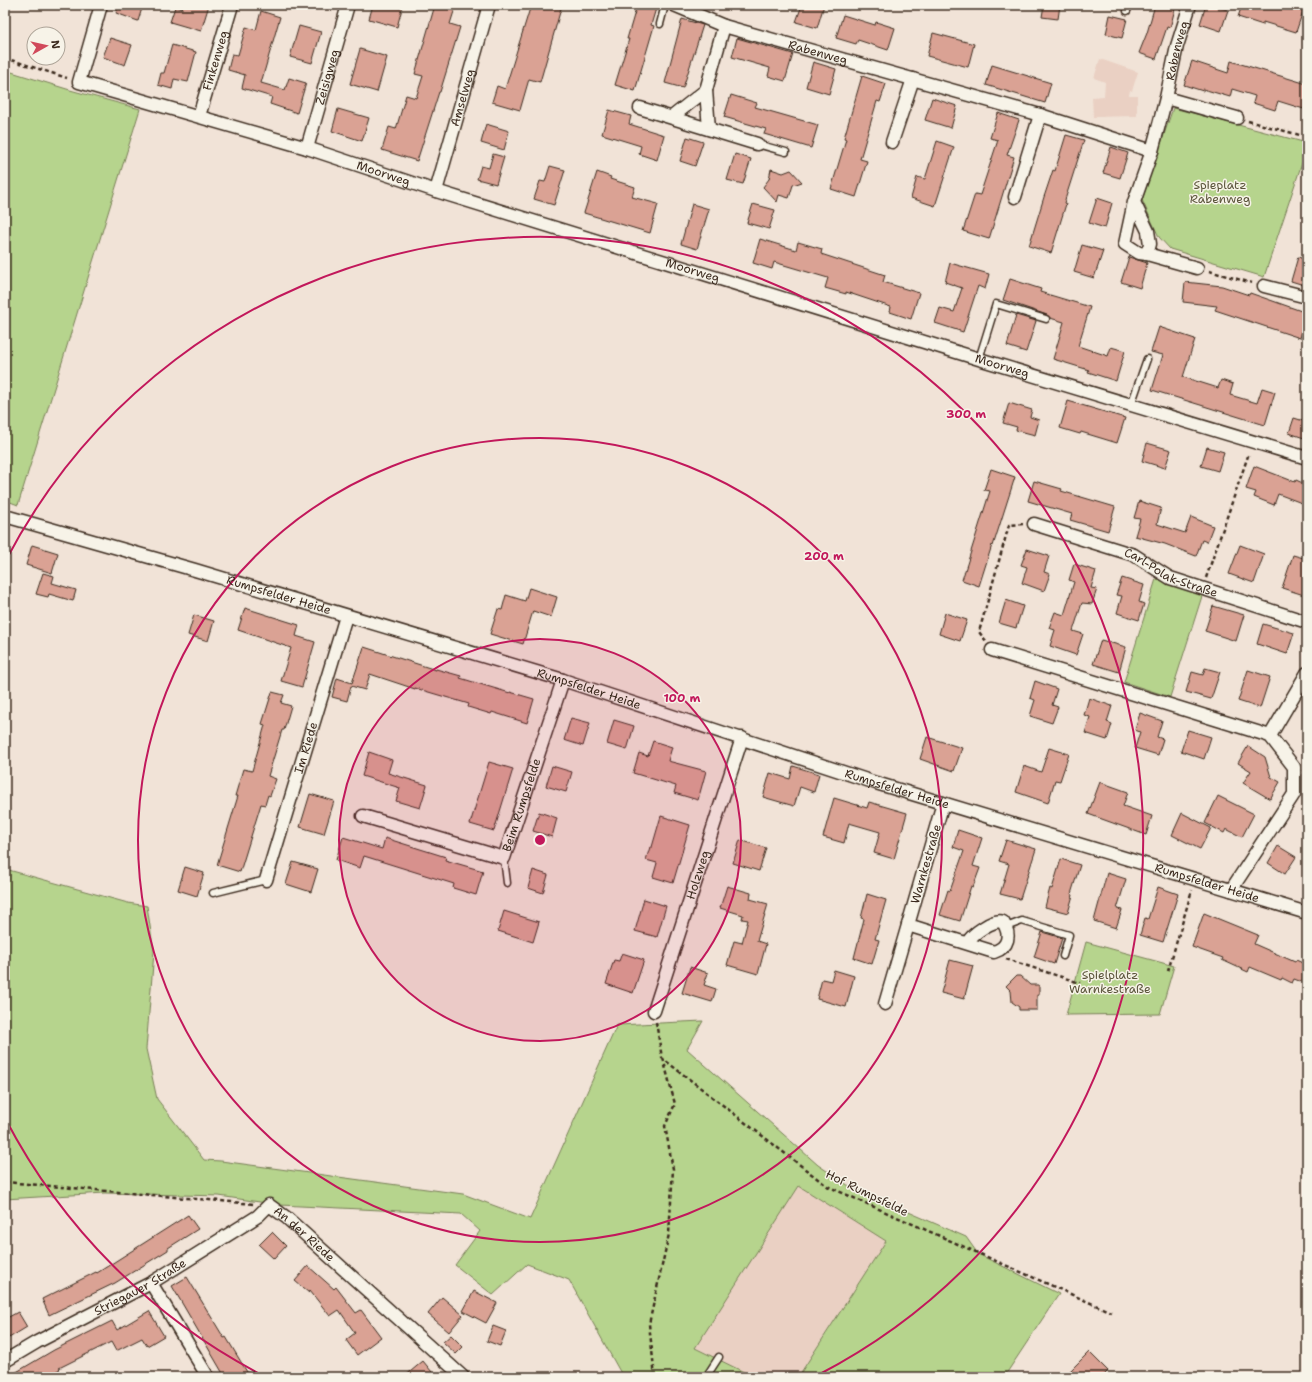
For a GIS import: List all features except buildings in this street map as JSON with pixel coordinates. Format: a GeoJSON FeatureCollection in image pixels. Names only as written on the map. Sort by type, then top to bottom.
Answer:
{"type":"FeatureCollection","features":[{"type":"Feature","properties":{"kind":"street"},"geometry":{"type":"LineString","coordinates":[[79,82],[101,5]]}},
{"type":"Feature","properties":{"kind":"street","name":"Finkenweg"},"geometry":{"type":"LineString","coordinates":[[199,116],[232,5]]}},
{"type":"Feature","properties":{"kind":"street","name":"Zeisigweg"},"geometry":{"type":"LineString","coordinates":[[307,148],[348,5]]}},
{"type":"Feature","properties":{"kind":"street","name":"Amselweg"},"geometry":{"type":"LineString","coordinates":[[436,190],[489,5]]}},
{"type":"Feature","properties":{"kind":"street","name":"Rabenweg"},"geometry":{"type":"LineString","coordinates":[[674,5],[724,26],[1040,115],[1152,151]]}},
{"type":"Feature","properties":{"kind":"street","name":"Rabenweg"},"geometry":{"type":"LineString","coordinates":[[1190,5],[1177,46],[1166,98],[1152,151],[1134,202],[1125,244],[1139,253],[1197,268]]}},
{"type":"Feature","properties":{"kind":"street"},"geometry":{"type":"LineString","coordinates":[[709,129],[706,90],[724,26]]}},
{"type":"Feature","properties":{"kind":"street"},"geometry":{"type":"LineString","coordinates":[[892,142],[913,79]]}},
{"type":"Feature","properties":{"kind":"street","name":"Moorweg"},"geometry":{"type":"LineString","coordinates":[[79,82],[307,148],[436,190],[979,359],[1307,458]]}},
{"type":"Feature","properties":{"kind":"street"},"geometry":{"type":"LineString","coordinates":[[672,118],[706,90]]}},
{"type":"Feature","properties":{"kind":"street"},"geometry":{"type":"LineString","coordinates":[[1166,98],[1237,118]]}},
{"type":"Feature","properties":{"kind":"street"},"geometry":{"type":"LineString","coordinates":[[640,108],[758,144]]}},
{"type":"Feature","properties":{"kind":"street"},"geometry":{"type":"LineString","coordinates":[[1015,197],[1040,115]]}},
{"type":"Feature","properties":{"kind":"street"},"geometry":{"type":"LineString","coordinates":[[1134,202],[1148,231],[1150,244],[1147,254]]}},
{"type":"Feature","properties":{"kind":"street"},"geometry":{"type":"LineString","coordinates":[[1264,286],[1307,297]]}},
{"type":"Feature","properties":{"kind":"street","name":"Rumpsfelder Heide"},"geometry":{"type":"LineString","coordinates":[[5,516],[98,541],[562,680],[944,803],[1307,913]]}},
{"type":"Feature","properties":{"kind":"street","name":"Carl-Polak-Straße"},"geometry":{"type":"LineString","coordinates":[[1034,524],[1134,555],[1170,578],[1307,622]]}},
{"type":"Feature","properties":{"kind":"street","name":"Im Riede"},"geometry":{"type":"LineString","coordinates":[[266,880],[346,616]]}},
{"type":"Feature","properties":{"kind":"street"},"geometry":{"type":"LineString","coordinates":[[992,650],[1270,736],[1294,767],[1294,794],[1231,890]]}},
{"type":"Feature","properties":{"kind":"street"},"geometry":{"type":"LineString","coordinates":[[1270,736],[1307,673]]}},
{"type":"Feature","properties":{"kind":"street","name":"Beim Rumpsfelde"},"geometry":{"type":"LineString","coordinates":[[363,816],[504,858],[562,680]]}},
{"type":"Feature","properties":{"kind":"street","name":"Holzweg"},"geometry":{"type":"LineString","coordinates":[[654,1011],[742,738]]}},
{"type":"Feature","properties":{"kind":"street","name":"Warnkestraße"},"geometry":{"type":"LineString","coordinates":[[885,1004],[944,803]]}},
{"type":"Feature","properties":{"kind":"street"},"geometry":{"type":"LineString","coordinates":[[908,925],[968,942],[994,952],[1001,950],[1006,945],[1008,932],[1003,922],[999,921],[992,923],[970,938],[968,942]]}},
{"type":"Feature","properties":{"kind":"street","name":"Striegauer Straße"},"geometry":{"type":"LineString","coordinates":[[5,1361],[37,1342],[151,1283],[258,1216],[269,1205]]}},
{"type":"Feature","properties":{"kind":"street","name":"An der Riede"},"geometry":{"type":"LineString","coordinates":[[269,1205],[287,1218],[463,1377]]}},
{"type":"Feature","properties":{"kind":"street"},"geometry":{"type":"LineString","coordinates":[[151,1283],[208,1377]]}},
{"type":"Feature","properties":{"kind":"lane"},"geometry":{"type":"LineString","coordinates":[[660,24],[665,5]]}},
{"type":"Feature","properties":{"kind":"lane"},"geometry":{"type":"LineString","coordinates":[[758,144],[786,152]]}},
{"type":"Feature","properties":{"kind":"lane"},"geometry":{"type":"LineString","coordinates":[[979,359],[996,304],[1046,319]]}},
{"type":"Feature","properties":{"kind":"lane"},"geometry":{"type":"LineString","coordinates":[[1131,405],[1147,359]]}},
{"type":"Feature","properties":{"kind":"lane"},"geometry":{"type":"LineString","coordinates":[[504,858],[507,883]]}},
{"type":"Feature","properties":{"kind":"lane"},"geometry":{"type":"LineString","coordinates":[[213,893],[266,880]]}},
{"type":"Feature","properties":{"kind":"lane"},"geometry":{"type":"LineString","coordinates":[[1006,927],[1022,921],[1069,935],[1063,956]]}},
{"type":"Feature","properties":{"kind":"lane"},"geometry":{"type":"LineString","coordinates":[[706,1377],[719,1357]]}},
{"type":"Feature","properties":{"kind":"path"},"geometry":{"type":"LineString","coordinates":[[5,58],[79,82]]}},
{"type":"Feature","properties":{"kind":"path"},"geometry":{"type":"LineString","coordinates":[[1237,118],[1307,137]]}},
{"type":"Feature","properties":{"kind":"path"},"geometry":{"type":"LineString","coordinates":[[1197,268],[1264,286]]}},
{"type":"Feature","properties":{"kind":"path"},"geometry":{"type":"LineString","coordinates":[[1202,588],[1253,442]]}},
{"type":"Feature","properties":{"kind":"path"},"geometry":{"type":"LineString","coordinates":[[992,650],[979,632],[1009,525],[1034,524]]}},
{"type":"Feature","properties":{"kind":"path"},"geometry":{"type":"LineString","coordinates":[[1168,971],[1195,880]]}},
{"type":"Feature","properties":{"kind":"path"},"geometry":{"type":"LineString","coordinates":[[994,952],[1002,958],[1080,983]]}},
{"type":"Feature","properties":{"kind":"path"},"geometry":{"type":"LineString","coordinates":[[654,1011],[662,1058],[675,1104],[666,1126],[673,1169],[669,1234],[649,1324],[655,1377]]}},
{"type":"Feature","properties":{"kind":"path","name":"Hof Rumpsfelde"},"geometry":{"type":"LineString","coordinates":[[662,1058],[827,1186],[1111,1312]]}},
{"type":"Feature","properties":{"kind":"path","name":"An der Riede"},"geometry":{"type":"LineString","coordinates":[[5,1182],[269,1205]]}},
{"type":"Feature","properties":{"kind":"shaded area"},"geometry":{"type":"Polygon","coordinates":[[[1100,59],[1138,72],[1132,91],[1130,90],[1129,95],[1137,95],[1137,116],[1093,117],[1092,97],[1104,96],[1105,82],[1094,78],[1100,59]]]}},
{"type":"Feature","properties":{"kind":"shaded area"},"geometry":{"type":"Polygon","coordinates":[[[799,1186],[886,1241],[798,1377],[754,1377],[695,1348],[799,1186]]]}},
{"type":"Feature","properties":{"kind":"green space"},"geometry":{"type":"Polygon","coordinates":[[[5,70],[140,109],[18,505],[5,500],[5,70]]]}},
{"type":"Feature","properties":{"kind":"green space","name":"Spieplatz Rabenweg"},"geometry":{"type":"Polygon","coordinates":[[[1173,108],[1307,143],[1307,148],[1264,277],[1170,249],[1159,237],[1142,200],[1173,108]]]}},
{"type":"Feature","properties":{"kind":"green space"},"geometry":{"type":"Polygon","coordinates":[[[1156,579],[1203,593],[1170,697],[1124,682],[1156,579]]]}},
{"type":"Feature","properties":{"kind":"green space"},"geometry":{"type":"Polygon","coordinates":[[[5,869],[128,903],[147,906],[154,952],[146,1049],[157,1099],[204,1160],[221,1161],[463,1194],[530,1219],[617,1025],[703,1021],[687,1049],[818,1165],[849,1186],[966,1237],[978,1254],[1059,1294],[1004,1377],[798,1377],[886,1241],[799,1186],[695,1348],[754,1377],[623,1377],[569,1280],[527,1264],[493,1295],[455,1265],[480,1231],[461,1214],[280,1205],[219,1196],[105,1193],[5,1199],[5,869]]]}},
{"type":"Feature","properties":{"kind":"green space","name":"Spielplatz Warnkestraße"},"geometry":{"type":"Polygon","coordinates":[[[1086,942],[1174,966],[1160,1014],[1066,1015],[1086,942]]]}}]}
